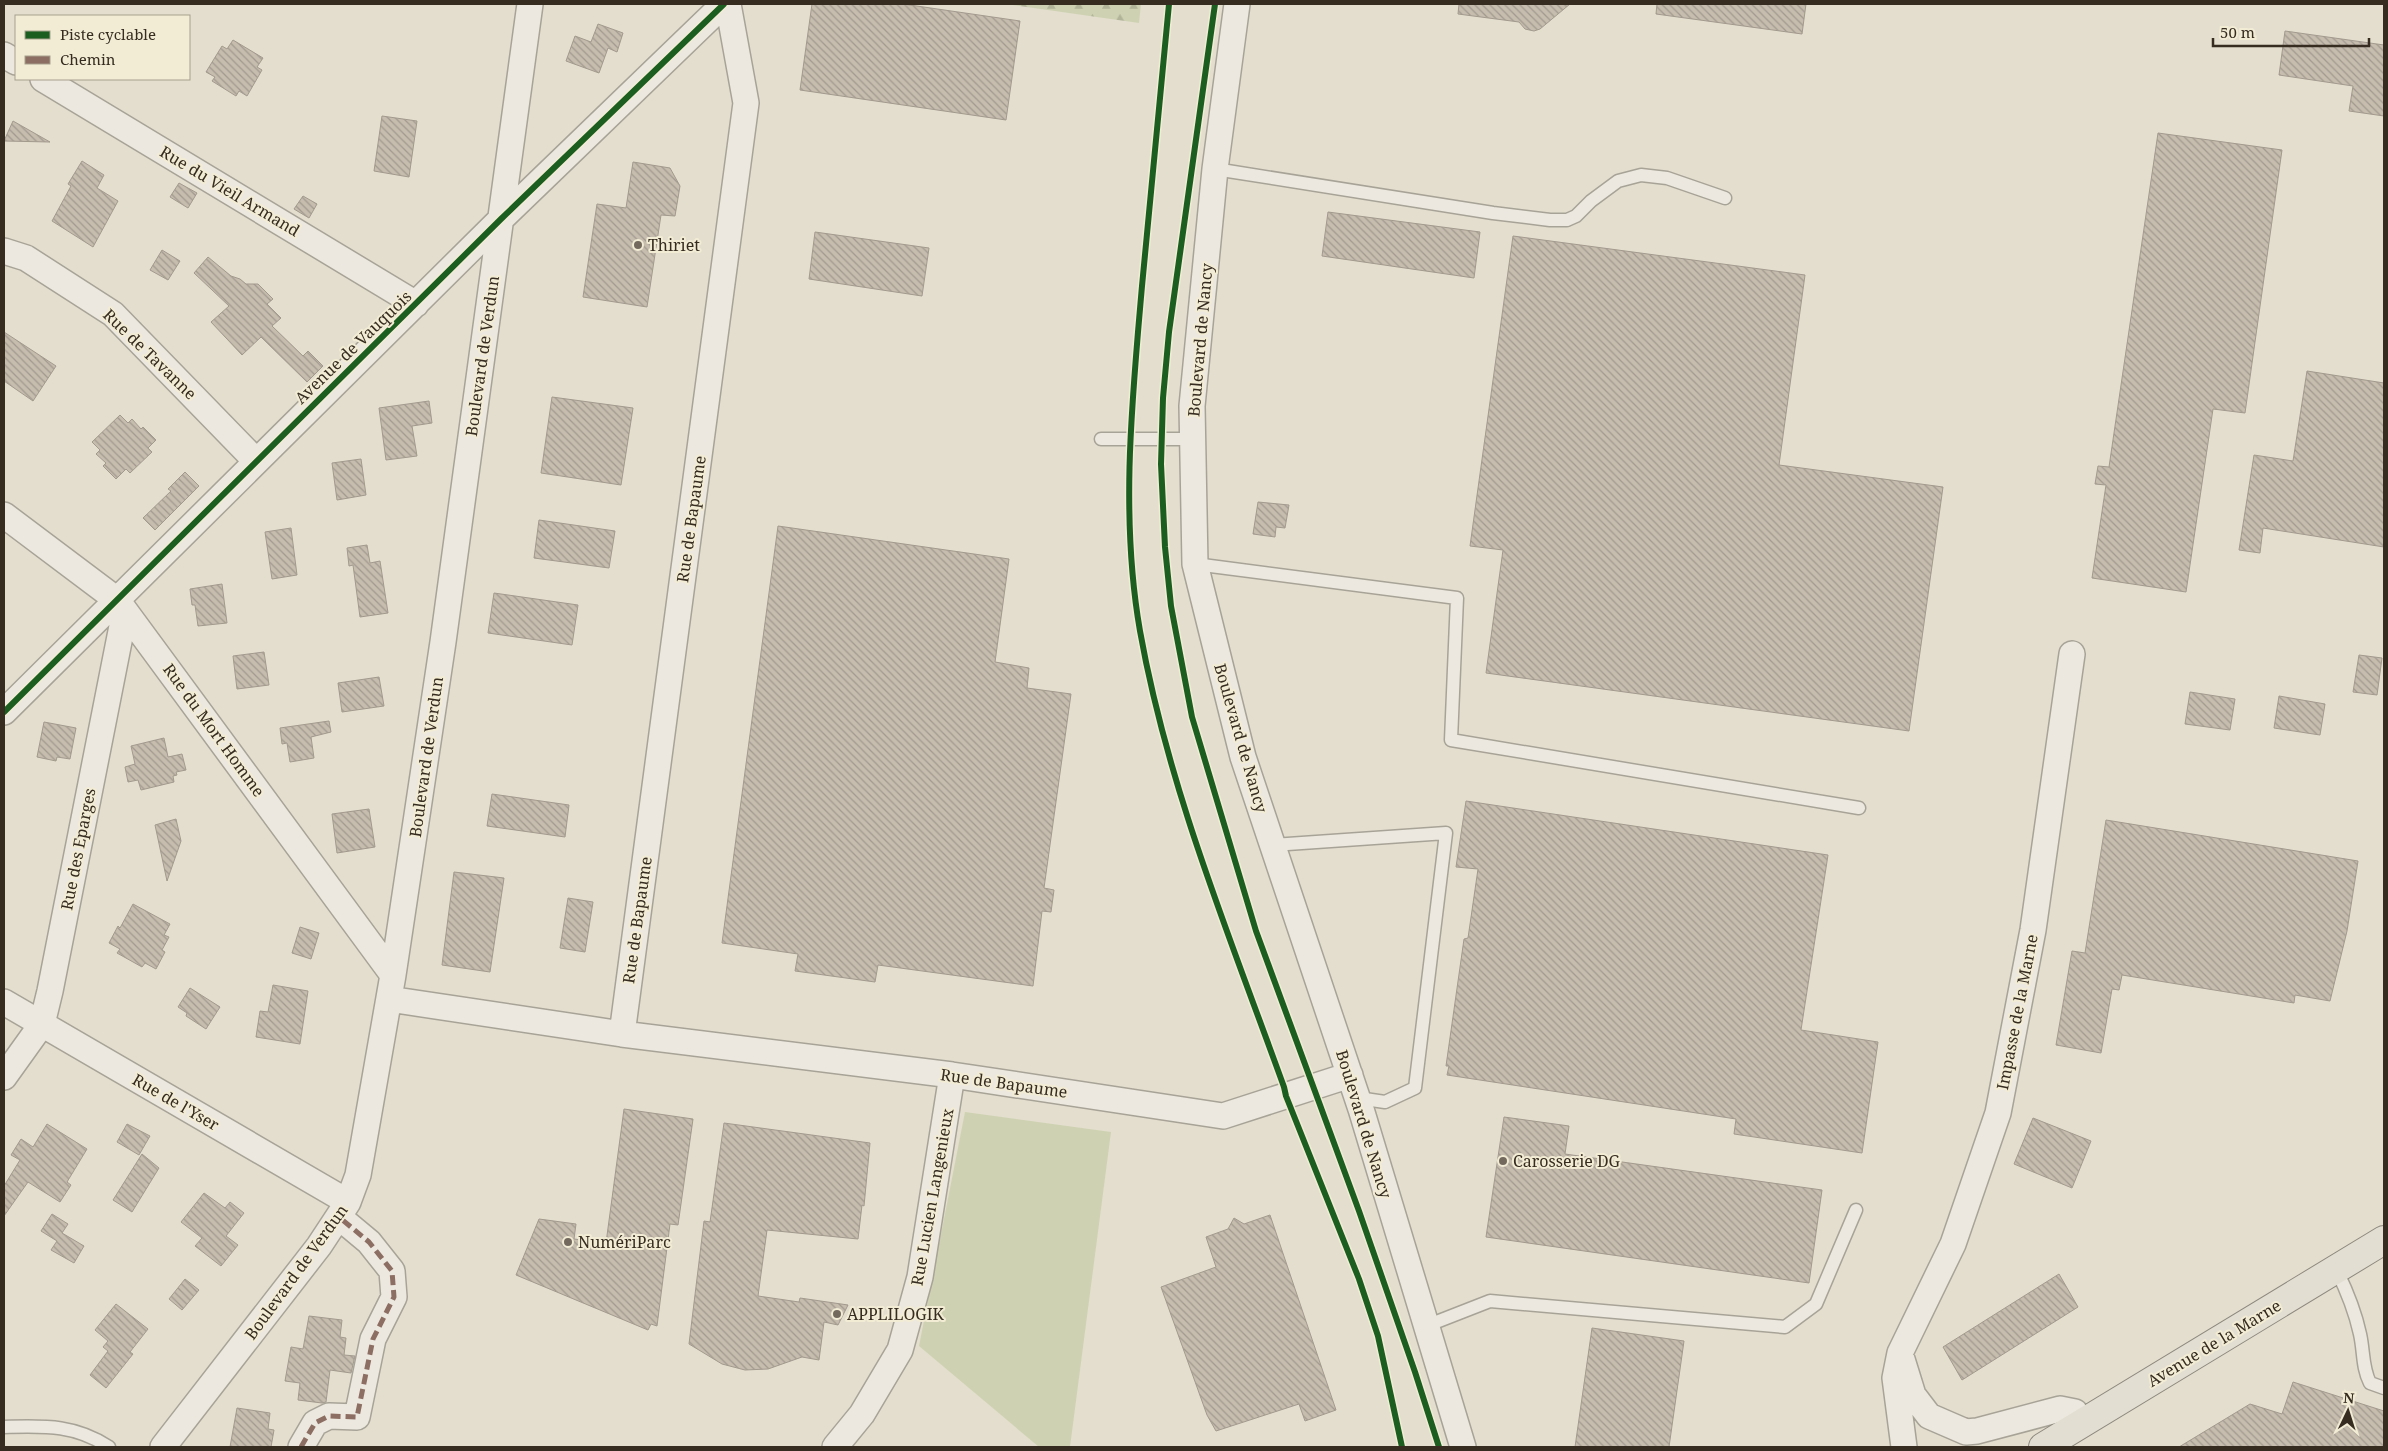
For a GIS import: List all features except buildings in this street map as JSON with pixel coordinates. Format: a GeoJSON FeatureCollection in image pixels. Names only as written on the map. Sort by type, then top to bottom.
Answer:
{"type":"FeatureCollection","features":[{"type":"Feature","properties":{"kind":"main road","name":"Avenue de la Marne"},"geometry":{"type":"LineString","coordinates":[[2043,1447],[2384,1240]]}},
{"type":"Feature","properties":{"kind":"street","name":"Boulevard de Verdun"},"geometry":{"type":"LineString","coordinates":[[163,1447],[319,1246],[343,1209],[358,1175],[391,987],[443,642],[530,4]]}},
{"type":"Feature","properties":{"kind":"street","name":"Avenue de Vauquois"},"geometry":{"type":"LineString","coordinates":[[4,712],[121,605],[256,461],[501,219],[726,4]]}},
{"type":"Feature","properties":{"kind":"street","name":"Rue de Bapaume"},"geometry":{"type":"LineString","coordinates":[[622,1034],[746,103],[726,4]]}},
{"type":"Feature","properties":{"kind":"street","name":"Boulevard de Nancy"},"geometry":{"type":"LineString","coordinates":[[1237,4],[1215,169],[1192,406],[1196,564],[1243,757],[1358,1098],[1463,1447]]}},
{"type":"Feature","properties":{"kind":"street"},"geometry":{"type":"LineString","coordinates":[[4,55],[15,61]]}},
{"type":"Feature","properties":{"kind":"street","name":"Rue du Vieil Armand"},"geometry":{"type":"LineString","coordinates":[[45,80],[416,304]]}},
{"type":"Feature","properties":{"kind":"street","name":"Rue de Tavanne"},"geometry":{"type":"LineString","coordinates":[[4,251],[26,258],[113,314],[256,461]]}},
{"type":"Feature","properties":{"kind":"street","name":"Rue du Mort Homme"},"geometry":{"type":"LineString","coordinates":[[4,516],[121,605],[391,987]]}},
{"type":"Feature","properties":{"kind":"street","name":"Rue des Eparges"},"geometry":{"type":"LineString","coordinates":[[4,1077],[42,1024],[50,990],[121,605]]}},
{"type":"Feature","properties":{"kind":"street","name":"Impasse de la Marne"},"geometry":{"type":"LineString","coordinates":[[1904,1447],[1896,1378],[1900,1353],[1953,1244],[1998,1113],[2033,930],[2072,654]]}},
{"type":"Feature","properties":{"kind":"street","name":"Rue de Bapaume"},"geometry":{"type":"LineString","coordinates":[[391,987],[622,1034],[952,1076],[1223,1116],[1350,1075]]}},
{"type":"Feature","properties":{"kind":"street","name":"Rue de l'Yser"},"geometry":{"type":"LineString","coordinates":[[4,1002],[343,1209],[392,1271],[394,1297],[373,1339],[357,1417],[329,1416],[315,1423],[301,1447]]}},
{"type":"Feature","properties":{"kind":"street","name":"Rue Lucien Langenieux"},"geometry":{"type":"LineString","coordinates":[[835,1447],[862,1414],[900,1350],[920,1277],[952,1076]]}},
{"type":"Feature","properties":{"kind":"street"},"geometry":{"type":"LineString","coordinates":[[1900,1353],[1913,1395],[1929,1416],[1972,1439],[1977,1431],[2060,1409],[2075,1412],[2083,1423]]}},
{"type":"Feature","properties":{"kind":"lane"},"geometry":{"type":"LineString","coordinates":[[1215,169],[1550,220],[1567,220],[1576,216],[1618,181],[1640,175],[1667,178],[1724,198]]}},
{"type":"Feature","properties":{"kind":"lane"},"geometry":{"type":"LineString","coordinates":[[1101,439],[1193,439]]}},
{"type":"Feature","properties":{"kind":"lane"},"geometry":{"type":"LineString","coordinates":[[1196,564],[1457,598],[1451,740],[1859,808]]}},
{"type":"Feature","properties":{"kind":"lane"},"geometry":{"type":"LineString","coordinates":[[1273,845],[1446,833],[1415,1088],[1385,1102],[1358,1098]]}},
{"type":"Feature","properties":{"kind":"lane"},"geometry":{"type":"LineString","coordinates":[[1426,1326],[1490,1301],[1785,1327],[1816,1304],[1856,1210]]}},
{"type":"Feature","properties":{"kind":"lane"},"geometry":{"type":"LineString","coordinates":[[2336,1269],[2353,1304],[2361,1338],[2364,1371],[2370,1383],[2384,1388]]}},
{"type":"Feature","properties":{"kind":"lane"},"geometry":{"type":"LineString","coordinates":[[4,1427],[58,1426],[82,1432],[109,1447]]}},
{"type":"Feature","properties":{"kind":"green space"},"geometry":{"type":"Polygon","coordinates":[[[1005,4],[1141,4],[1139,23],[1005,4]]]}},
{"type":"Feature","properties":{"kind":"green space"},"geometry":{"type":"Polygon","coordinates":[[[965,1112],[1111,1132],[1070,1447],[1039,1447],[919,1346],[965,1112]]]}},
{"type":"Feature","properties":{"kind":"marked path"},"geometry":{"type":"LineString","coordinates":[[301,1447],[315,1423],[329,1416],[357,1417],[373,1339],[394,1297],[392,1271],[369,1242],[339,1217]]}},
{"type":"Feature","properties":{"kind":"cycle path"},"geometry":{"type":"LineString","coordinates":[[4,712],[501,219],[724,4]]}},
{"type":"Feature","properties":{"kind":"cycle path"},"geometry":{"type":"LineString","coordinates":[[1169,4],[1142,286],[1132,415],[1129,502],[1130,545],[1140,631],[1152,690],[1167,747],[1202,862],[1286,1096],[1359,1279],[1378,1336],[1402,1447]]}},
{"type":"Feature","properties":{"kind":"cycle path"},"geometry":{"type":"LineString","coordinates":[[1215,4],[1169,332],[1163,398],[1161,464],[1165,547],[1171,606],[1192,717],[1256,931],[1359,1211],[1439,1447]]}},
{"type":"Feature","properties":{"kind":"place","name":"Thiriet"},"geometry":{"type":"Point","coordinates":[638,245]}},
{"type":"Feature","properties":{"kind":"place","name":"Carosserie DG"},"geometry":{"type":"Point","coordinates":[1503,1161]}},
{"type":"Feature","properties":{"kind":"place","name":"NumériParc"},"geometry":{"type":"Point","coordinates":[568,1242]}},
{"type":"Feature","properties":{"kind":"place","name":"APPLILOGIK"},"geometry":{"type":"Point","coordinates":[837,1314]}}]}
